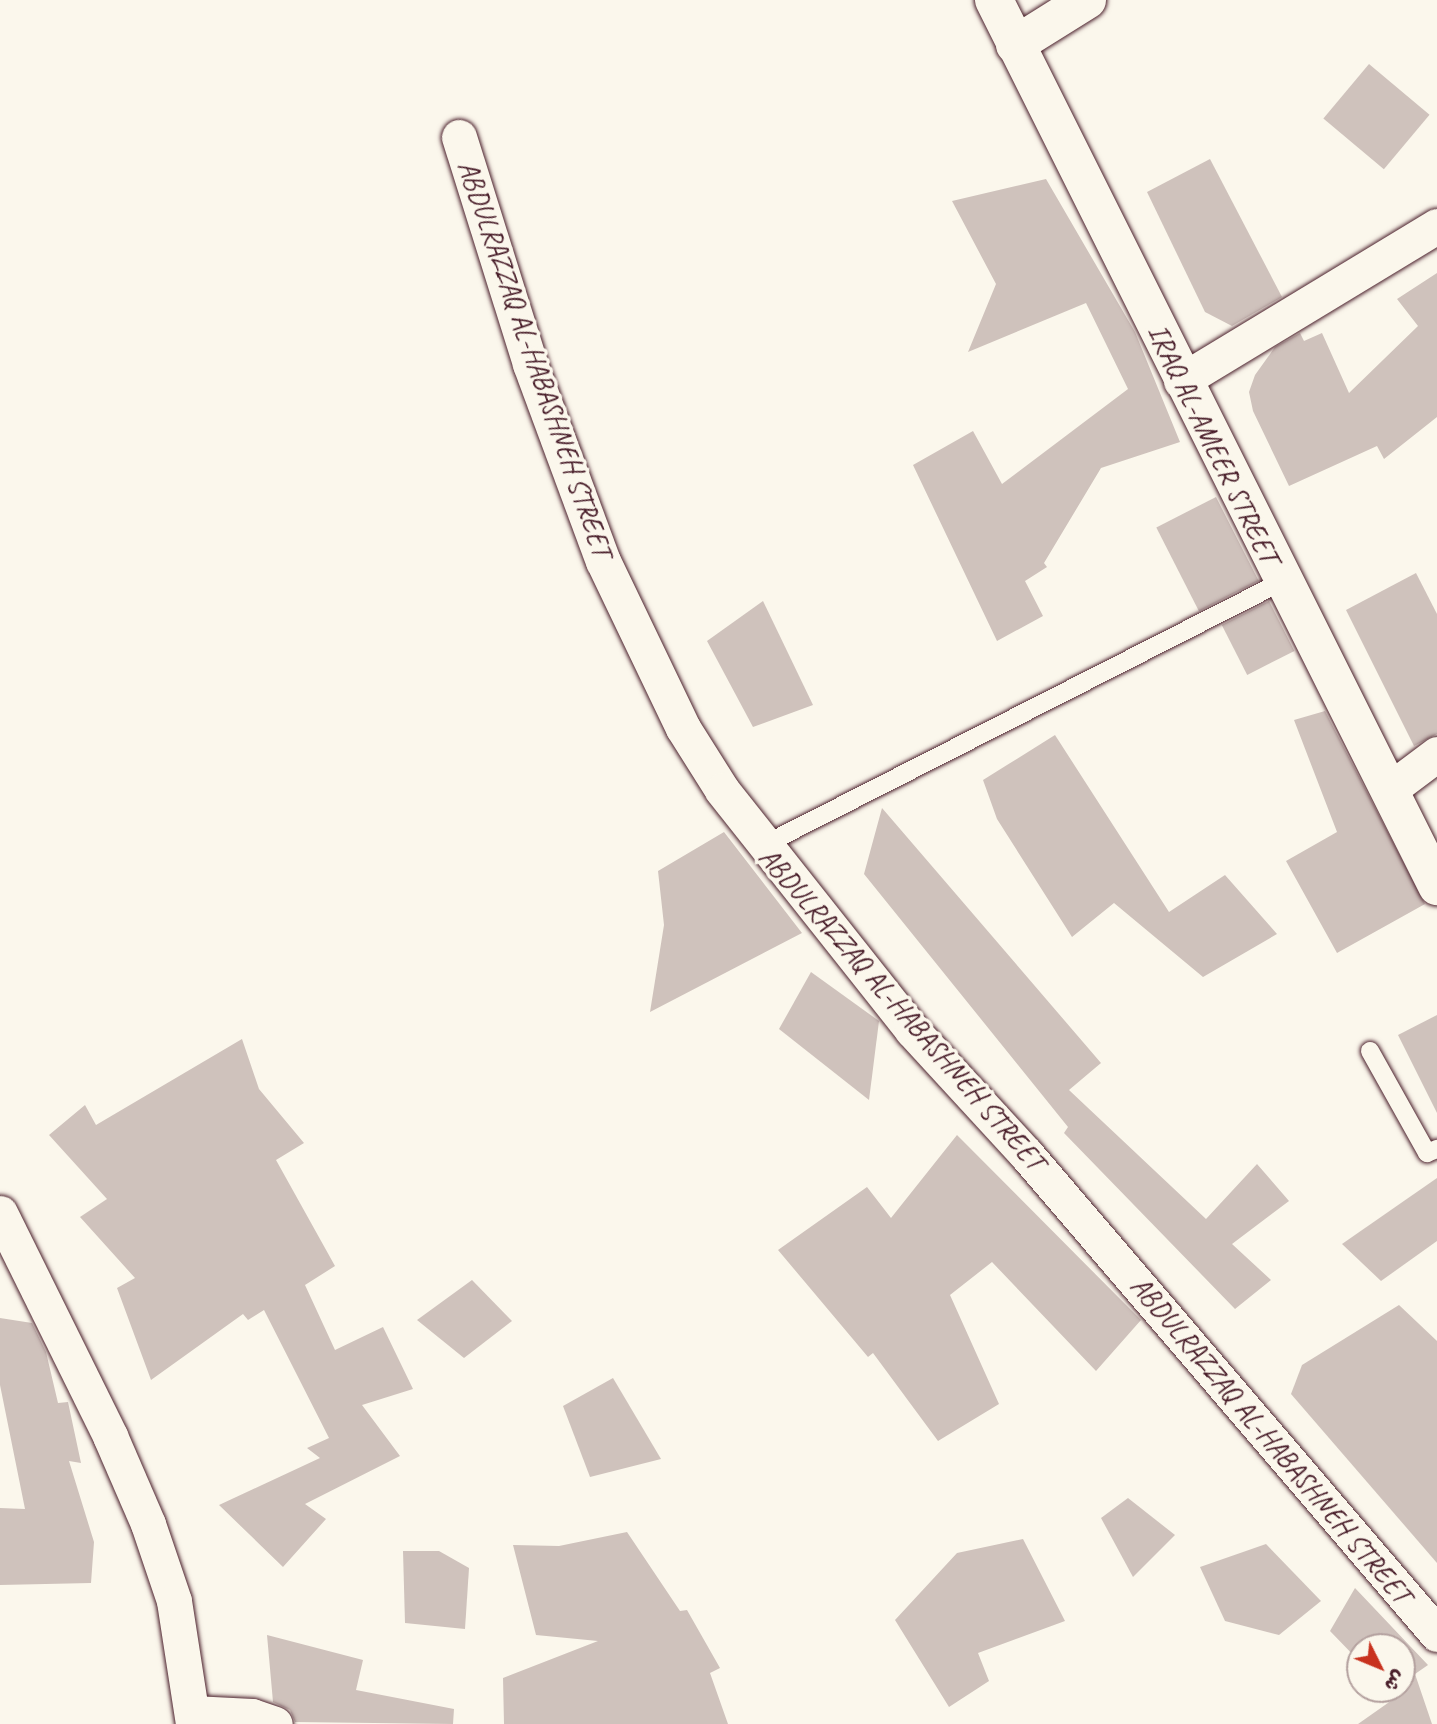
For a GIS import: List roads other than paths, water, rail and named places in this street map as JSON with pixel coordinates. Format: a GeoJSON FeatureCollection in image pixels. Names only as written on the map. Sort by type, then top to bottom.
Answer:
{"type":"FeatureCollection","features":[{"type":"Feature","properties":{"kind":"main road","name":"IRAQ AL-AMEER STREET"},"geometry":{"type":"LineString","coordinates":[[994,0],[1281,582],[1437,886]]}},
{"type":"Feature","properties":{"kind":"main road"},"geometry":{"type":"LineString","coordinates":[[1015,45],[1087,0]]}},
{"type":"Feature","properties":{"kind":"street","name":"ABDULRAZZAQ AL-HABASHNEH STREET"},"geometry":{"type":"LineString","coordinates":[[459,136],[530,364],[603,561],[683,728],[762,846],[912,1030],[1026,1154],[1437,1634]]}},
{"type":"Feature","properties":{"kind":"street"},"geometry":{"type":"LineString","coordinates":[[1181,381],[1437,226]]}},
{"type":"Feature","properties":{"kind":"street"},"geometry":{"type":"LineString","coordinates":[[1389,790],[1437,754]]}},
{"type":"Feature","properties":{"kind":"street"},"geometry":{"type":"LineString","coordinates":[[0,1213],[110,1436],[148,1524],[174,1601],[192,1718],[252,1716],[275,1724]]}},
{"type":"Feature","properties":{"kind":"lane"},"geometry":{"type":"LineString","coordinates":[[762,846],[1281,582]]}},
{"type":"Feature","properties":{"kind":"lane"},"geometry":{"type":"LineString","coordinates":[[1370,1051],[1427,1153],[1437,1149]]}}]}
